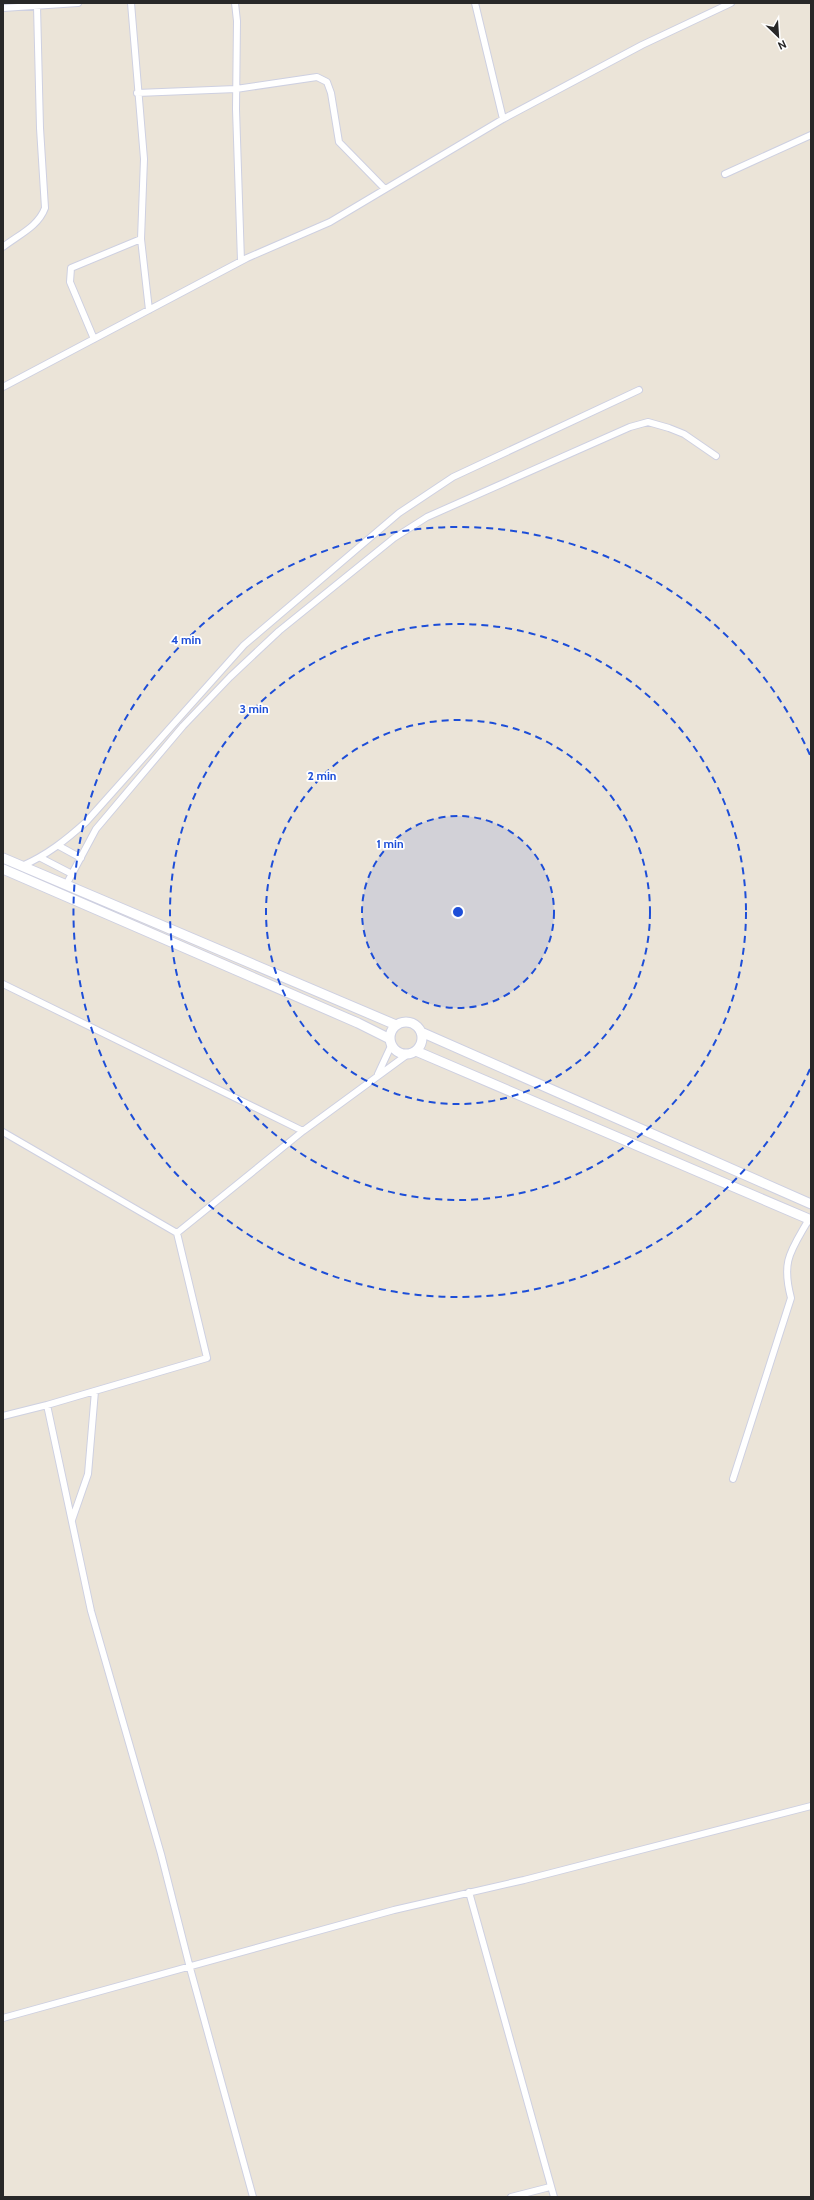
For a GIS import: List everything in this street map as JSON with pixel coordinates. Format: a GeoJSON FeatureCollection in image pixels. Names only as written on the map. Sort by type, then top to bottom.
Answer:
{"type":"FeatureCollection","features":[{"type":"Feature","properties":{"kind":"street"},"geometry":{"type":"LineString","coordinates":[[3,8],[30,4],[37,6],[78,3]]}},
{"type":"Feature","properties":{"kind":"street"},"geometry":{"type":"LineString","coordinates":[[131,3],[137,93],[144,159],[141,240],[149,310]]}},
{"type":"Feature","properties":{"kind":"street"},"geometry":{"type":"LineString","coordinates":[[235,3],[237,20],[236,89],[241,261]]}},
{"type":"Feature","properties":{"kind":"street"},"geometry":{"type":"LineString","coordinates":[[475,3],[503,119]]}},
{"type":"Feature","properties":{"kind":"street"},"geometry":{"type":"LineString","coordinates":[[3,387],[241,261],[330,222],[503,119],[642,45],[731,3]]}},
{"type":"Feature","properties":{"kind":"street"},"geometry":{"type":"LineString","coordinates":[[3,247],[37,222],[42,217],[45,208],[40,128],[37,6]]}},
{"type":"Feature","properties":{"kind":"street"},"geometry":{"type":"LineString","coordinates":[[137,93],[236,89],[317,77],[327,82],[331,93],[339,142],[385,189]]}},
{"type":"Feature","properties":{"kind":"street"},"geometry":{"type":"LineString","coordinates":[[725,174],[811,135]]}},
{"type":"Feature","properties":{"kind":"street"},"geometry":{"type":"LineString","coordinates":[[94,339],[70,282],[71,268],[141,240]]}},
{"type":"Feature","properties":{"kind":"street"},"geometry":{"type":"LineString","coordinates":[[22,866],[41,858],[59,846],[86,822],[244,644],[399,513],[453,477],[639,390]]}},
{"type":"Feature","properties":{"kind":"street"},"geometry":{"type":"LineString","coordinates":[[66,885],[96,829],[183,726],[230,677],[284,627],[394,538],[427,517],[630,427],[648,422],[684,434],[716,456]]}},
{"type":"Feature","properties":{"kind":"street"},"geometry":{"type":"LineString","coordinates":[[59,846],[81,858]]}},
{"type":"Feature","properties":{"kind":"street"},"geometry":{"type":"LineString","coordinates":[[3,858],[396,1025]]}},
{"type":"Feature","properties":{"kind":"street"},"geometry":{"type":"LineString","coordinates":[[41,858],[72,874]]}},
{"type":"Feature","properties":{"kind":"street"},"geometry":{"type":"LineString","coordinates":[[3,869],[358,1023],[390,1042],[398,1052],[412,1053],[810,1219],[787,1259],[785,1278],[791,1298],[733,1479]]}},
{"type":"Feature","properties":{"kind":"street"},"geometry":{"type":"LineString","coordinates":[[3,984],[303,1131]]}},
{"type":"Feature","properties":{"kind":"street"},"geometry":{"type":"LineString","coordinates":[[377,1076],[390,1042],[392,1029],[396,1025],[408,1022],[416,1025],[421,1032],[811,1204]]}},
{"type":"Feature","properties":{"kind":"street"},"geometry":{"type":"LineString","coordinates":[[177,1233],[303,1131],[377,1076],[412,1053],[421,1044],[421,1032]]}},
{"type":"Feature","properties":{"kind":"street"},"geometry":{"type":"LineString","coordinates":[[3,1132],[177,1233],[207,1358],[47,1406],[3,1416]]}},
{"type":"Feature","properties":{"kind":"street"},"geometry":{"type":"LineString","coordinates":[[72,1522],[88,1474],[95,1391]]}},
{"type":"Feature","properties":{"kind":"street"},"geometry":{"type":"LineString","coordinates":[[47,1406],[91,1611],[161,1854],[190,1968],[254,2197]]}},
{"type":"Feature","properties":{"kind":"street"},"geometry":{"type":"LineString","coordinates":[[3,2018],[190,1968],[394,1910],[811,1806]]}},
{"type":"Feature","properties":{"kind":"street"},"geometry":{"type":"LineString","coordinates":[[469,1892],[554,2197]]}},
{"type":"Feature","properties":{"kind":"street"},"geometry":{"type":"LineString","coordinates":[[511,2197],[550,2187]]}}]}
